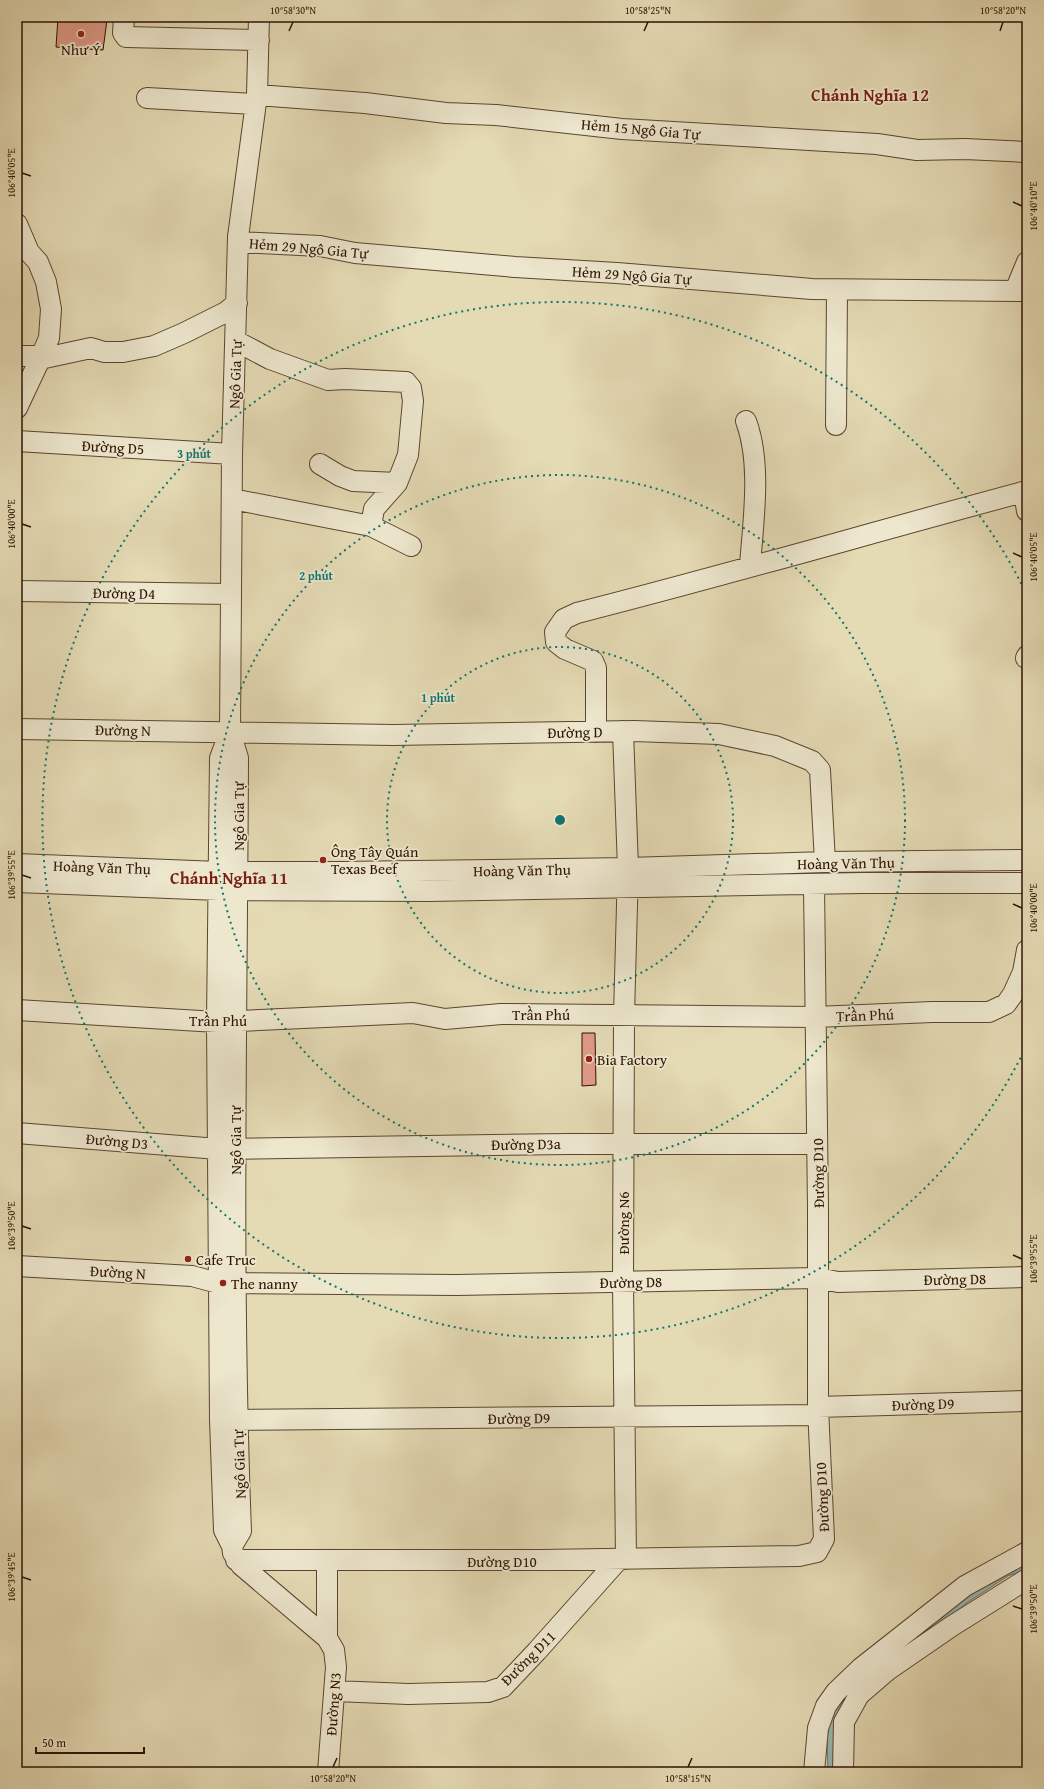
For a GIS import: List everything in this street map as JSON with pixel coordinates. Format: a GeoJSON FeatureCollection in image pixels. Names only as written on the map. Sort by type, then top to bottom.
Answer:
{"type":"FeatureCollection","features":[{"type":"Feature","properties":{"kind":"street"},"geometry":{"type":"LineString","coordinates":[[124,17],[123,33],[126,37],[259,40]]}},
{"type":"Feature","properties":{"kind":"street","name":"Ngô Gia Tự"},"geometry":{"type":"LineString","coordinates":[[234,1553],[241,1531],[229,1420],[226,1149],[228,881],[238,758],[230,732],[232,454],[238,242],[255,99],[259,17]]}},
{"type":"Feature","properties":{"kind":"street","name":"Hẻm 15 Ngô Gia Tự"},"geometry":{"type":"LineString","coordinates":[[147,98],[255,99],[365,103],[446,113],[496,115],[622,129],[877,144],[917,150],[965,149],[1027,152]]}},
{"type":"Feature","properties":{"kind":"street"},"geometry":{"type":"LineString","coordinates":[[17,224],[23,250],[38,262],[46,282],[51,309],[49,338],[17,408]]}},
{"type":"Feature","properties":{"kind":"street","name":"Hẻm 29 Ngô Gia Tự"},"geometry":{"type":"LineString","coordinates":[[238,242],[320,246],[355,253],[515,267],[617,273],[812,289],[1021,291]]}},
{"type":"Feature","properties":{"kind":"street"},"geometry":{"type":"LineString","coordinates":[[1021,291],[1027,262]]}},
{"type":"Feature","properties":{"kind":"street"},"geometry":{"type":"LineString","coordinates":[[836,425],[837,290]]}},
{"type":"Feature","properties":{"kind":"street"},"geometry":{"type":"LineString","coordinates":[[17,356],[35,356],[40,359],[91,348],[104,352],[123,352],[154,346],[219,315],[237,303]]}},
{"type":"Feature","properties":{"kind":"street"},"geometry":{"type":"LineString","coordinates":[[236,341],[270,359],[328,380],[345,379],[406,382],[412,388],[413,401],[408,455],[397,482],[374,509],[371,526]]}},
{"type":"Feature","properties":{"kind":"street"},"geometry":{"type":"LineString","coordinates":[[746,421],[749,430],[755,473],[750,566]]}},
{"type":"Feature","properties":{"kind":"street","name":"Đường D5"},"geometry":{"type":"LineString","coordinates":[[17,441],[232,454]]}},
{"type":"Feature","properties":{"kind":"street"},"geometry":{"type":"LineString","coordinates":[[320,464],[340,476],[353,481],[397,482]]}},
{"type":"Feature","properties":{"kind":"street"},"geometry":{"type":"LineString","coordinates":[[596,732],[596,668],[593,661],[565,649],[556,642],[555,632],[564,619],[577,613],[693,584],[750,566],[1026,498]]}},
{"type":"Feature","properties":{"kind":"street"},"geometry":{"type":"LineString","coordinates":[[232,499],[371,526],[411,546]]}},
{"type":"Feature","properties":{"kind":"street","name":"Đường D4"},"geometry":{"type":"LineString","coordinates":[[17,591],[231,594]]}},
{"type":"Feature","properties":{"kind":"street","name":"Đường N"},"geometry":{"type":"LineString","coordinates":[[17,729],[230,732]]}},
{"type":"Feature","properties":{"kind":"street","name":"Đường D"},"geometry":{"type":"LineString","coordinates":[[230,732],[393,735],[623,731],[719,734],[775,746],[812,761],[820,770],[825,862]]}},
{"type":"Feature","properties":{"kind":"street","name":"Đường N6"},"geometry":{"type":"LineString","coordinates":[[622,1559],[625,1417],[623,1282],[624,1014],[628,877],[623,731]]}},
{"type":"Feature","properties":{"kind":"street","name":"Hoàng Văn Thụ"},"geometry":{"type":"LineString","coordinates":[[340,881],[428,871],[515,870],[628,877],[744,875],[825,862],[1027,860]]}},
{"type":"Feature","properties":{"kind":"street"},"geometry":{"type":"LineString","coordinates":[[862,862],[862,883]]}},
{"type":"Feature","properties":{"kind":"street","name":"Hoàng Văn Thụ"},"geometry":{"type":"LineString","coordinates":[[17,864],[39,874],[228,881],[340,881],[429,891],[518,890],[628,877]]}},
{"type":"Feature","properties":{"kind":"street"},"geometry":{"type":"LineString","coordinates":[[515,870],[518,890]]}},
{"type":"Feature","properties":{"kind":"street"},"geometry":{"type":"LineString","coordinates":[[428,871],[429,891]]}},
{"type":"Feature","properties":{"kind":"street","name":"Hoàng Văn Thụ"},"geometry":{"type":"LineString","coordinates":[[17,882],[39,874]]}},
{"type":"Feature","properties":{"kind":"street","name":"Hoàng Văn Thụ"},"geometry":{"type":"LineString","coordinates":[[744,875],[814,884],[1027,883]]}},
{"type":"Feature","properties":{"kind":"street","name":"Đường D10"},"geometry":{"type":"LineString","coordinates":[[234,1553],[326,1561],[799,1556],[817,1552],[824,1539],[818,1411],[814,884]]}},
{"type":"Feature","properties":{"kind":"street","name":"Trần Phú"},"geometry":{"type":"LineString","coordinates":[[17,1010],[226,1022],[413,1013],[445,1019],[501,1014],[816,1017],[993,1011],[1006,1004],[1013,994],[1023,972],[1027,950]]}},
{"type":"Feature","properties":{"kind":"street","name":"Đường D3"},"geometry":{"type":"LineString","coordinates":[[17,1133],[226,1149]]}},
{"type":"Feature","properties":{"kind":"street","name":"Đường D3a"},"geometry":{"type":"LineString","coordinates":[[226,1149],[624,1144],[817,1144]]}},
{"type":"Feature","properties":{"kind":"street","name":"Đường N"},"geometry":{"type":"LineString","coordinates":[[17,1266],[192,1276],[227,1283]]}},
{"type":"Feature","properties":{"kind":"street","name":"Đường D8"},"geometry":{"type":"LineString","coordinates":[[227,1283],[456,1285],[818,1278],[838,1282],[1027,1277]]}},
{"type":"Feature","properties":{"kind":"street","name":"Đường D9"},"geometry":{"type":"LineString","coordinates":[[229,1420],[625,1417],[818,1411],[1027,1401]]}},
{"type":"Feature","properties":{"kind":"street"},"geometry":{"type":"LineString","coordinates":[[814,1772],[818,1728],[826,1706],[836,1692],[861,1668],[965,1586],[1027,1552]]}},
{"type":"Feature","properties":{"kind":"street"},"geometry":{"type":"LineString","coordinates":[[234,1553],[327,1638]]}},
{"type":"Feature","properties":{"kind":"street","name":"Đường D11"},"geometry":{"type":"LineString","coordinates":[[335,1691],[416,1694],[488,1692],[503,1686],[622,1559]]}},
{"type":"Feature","properties":{"kind":"street"},"geometry":{"type":"LineString","coordinates":[[326,1561],[327,1638]]}},
{"type":"Feature","properties":{"kind":"street"},"geometry":{"type":"LineString","coordinates":[[843,1772],[844,1722],[859,1695],[888,1670],[943,1632],[1027,1579]]}},
{"type":"Feature","properties":{"kind":"street"},"geometry":{"type":"LineString","coordinates":[[931,1614],[943,1632]]}},
{"type":"Feature","properties":{"kind":"street","name":"Đường N3"},"geometry":{"type":"LineString","coordinates":[[327,1638],[334,1650],[336,1667],[331,1770]]}},
{"type":"Feature","properties":{"kind":"water"},"geometry":{"type":"Polygon","coordinates":[[[1027,1556],[1027,1569],[1008,1576],[968,1602],[859,1693],[840,1772],[828,1772],[827,1738],[831,1717],[838,1699],[909,1634],[1027,1556]]]}},
{"type":"Feature","properties":{"kind":"building","name":"Như Ý"},"geometry":{"type":"Polygon","coordinates":[[[58,17],[103,17],[102,20],[107,20],[103,50],[56,47],[58,17]]]}},
{"type":"Feature","properties":{"kind":"building","name":"Bia Factory"},"geometry":{"type":"Polygon","coordinates":[[[582,1033],[595,1033],[596,1085],[582,1086],[582,1033]]]}},
{"type":"Feature","properties":{"kind":"place","name":"Như Ý"},"geometry":{"type":"Point","coordinates":[81,34]}},
{"type":"Feature","properties":{"kind":"place","name":"Ông Tây Quán Texas Beef"},"geometry":{"type":"Point","coordinates":[323,860]}},
{"type":"Feature","properties":{"kind":"place","name":"Bia Factory"},"geometry":{"type":"Point","coordinates":[589,1059]}},
{"type":"Feature","properties":{"kind":"place","name":"Cafe Truc"},"geometry":{"type":"Point","coordinates":[188,1259]}},
{"type":"Feature","properties":{"kind":"place","name":"The nanny"},"geometry":{"type":"Point","coordinates":[223,1283]}},
{"type":"Feature","properties":{"kind":"district","name":"Chánh Nghĩa 12"},"geometry":{"type":"Point","coordinates":[870,94]}},
{"type":"Feature","properties":{"kind":"district","name":"Chánh Nghĩa 11"},"geometry":{"type":"Point","coordinates":[229,877]}}]}
